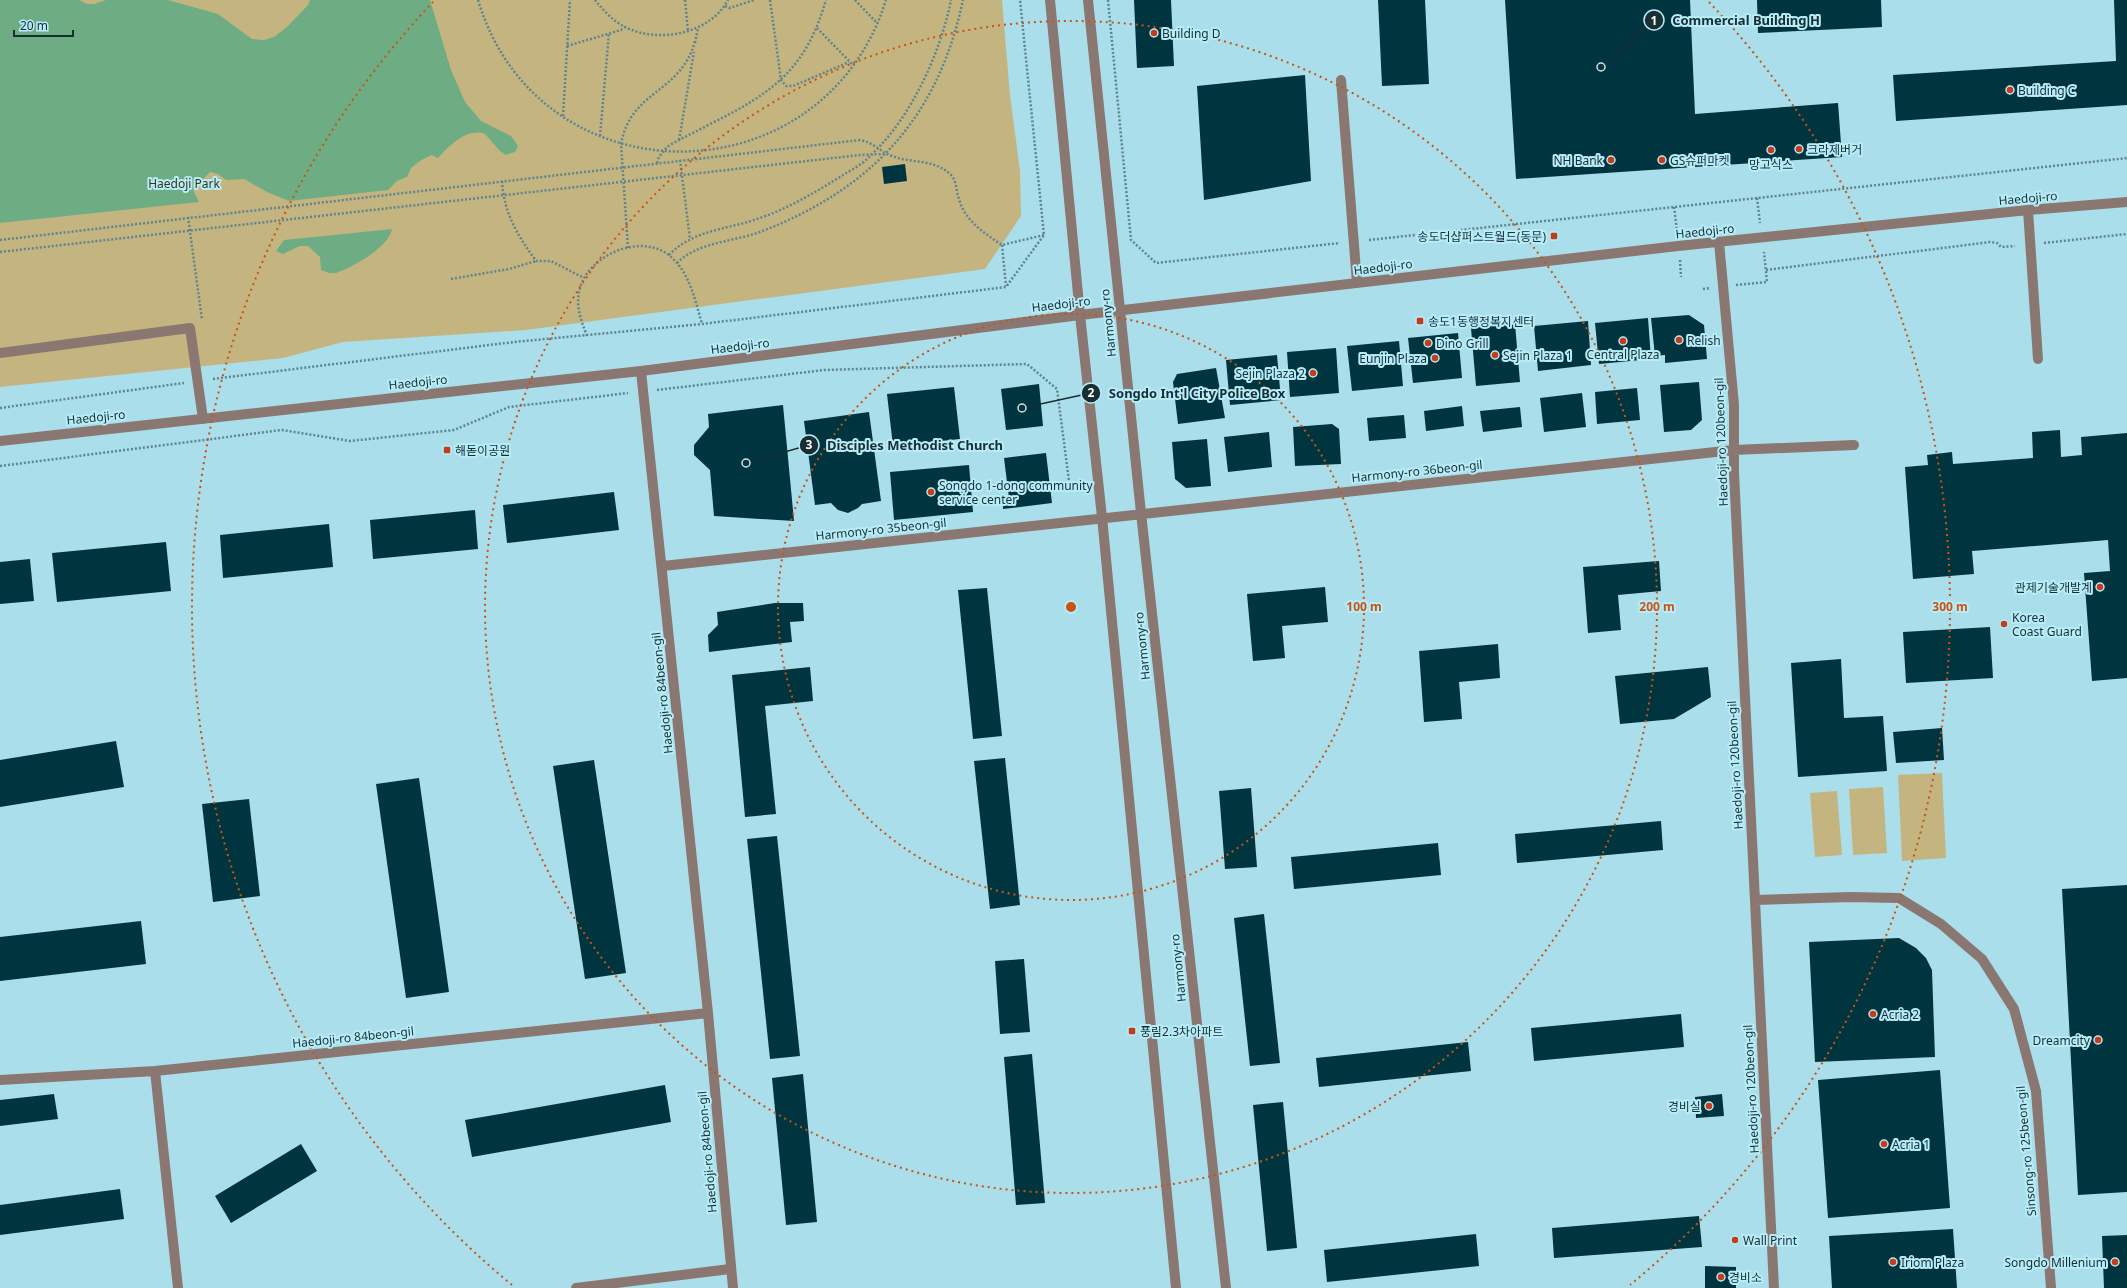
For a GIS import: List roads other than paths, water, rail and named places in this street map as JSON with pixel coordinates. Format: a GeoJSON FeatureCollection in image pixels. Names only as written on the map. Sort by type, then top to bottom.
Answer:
{"type":"FeatureCollection","features":[{"type":"Feature","properties":{"kind":"street"},"geometry":{"type":"LineString","coordinates":[[1050,0],[1080,315],[1102,517],[1176,1288]]}},
{"type":"Feature","properties":{"kind":"street","name":"Harmony-ro"},"geometry":{"type":"LineString","coordinates":[[1088,0],[1141,513],[1226,1288]]}},
{"type":"Feature","properties":{"kind":"street"},"geometry":{"type":"LineString","coordinates":[[1341,80],[1357,283]]}},
{"type":"Feature","properties":{"kind":"street","name":"Haedoji-ro"},"geometry":{"type":"LineString","coordinates":[[0,441],[641,371],[1120,310],[1719,242],[2028,210],[2127,202]]}},
{"type":"Feature","properties":{"kind":"street"},"geometry":{"type":"LineString","coordinates":[[2028,210],[2038,359]]}},
{"type":"Feature","properties":{"kind":"street","name":"Haedoji-ro 120beon-gil"},"geometry":{"type":"LineString","coordinates":[[1719,242],[1731,356],[1734,406],[1734,450],[1774,1288]]}},
{"type":"Feature","properties":{"kind":"street"},"geometry":{"type":"LineString","coordinates":[[0,353],[190,328],[203,419]]}},
{"type":"Feature","properties":{"kind":"street","name":"Haedoji-ro 84beon-gil"},"geometry":{"type":"LineString","coordinates":[[641,371],[663,566],[708,1013],[730,1269],[733,1288]]}},
{"type":"Feature","properties":{"kind":"street","name":"Harmony-ro 36beon-gil"},"geometry":{"type":"LineString","coordinates":[[1102,517],[1734,450],[1854,444]]}},
{"type":"Feature","properties":{"kind":"street","name":"Harmony-ro 35beon-gil"},"geometry":{"type":"LineString","coordinates":[[663,566],[1102,517]]}},
{"type":"Feature","properties":{"kind":"street","name":"Sinsong-ro 125beon-gil"},"geometry":{"type":"LineString","coordinates":[[1755,900],[1850,897],[1899,898],[1941,924],[1982,960],[2014,1009],[2036,1091],[2051,1288]]}},
{"type":"Feature","properties":{"kind":"street","name":"Haedoji-ro 84beon-gil"},"geometry":{"type":"LineString","coordinates":[[0,1080],[155,1071],[708,1013]]}},
{"type":"Feature","properties":{"kind":"street"},"geometry":{"type":"LineString","coordinates":[[155,1071],[178,1288]]}},
{"type":"Feature","properties":{"kind":"street"},"geometry":{"type":"LineString","coordinates":[[576,1288],[730,1269]]}},
{"type":"Feature","properties":{"kind":"place","name":"Building D"},"geometry":{"type":"Point","coordinates":[1154,33]}},
{"type":"Feature","properties":{"kind":"place","name":"Commercial Building H"},"geometry":{"type":"Point","coordinates":[1601,67]}},
{"type":"Feature","properties":{"kind":"place","name":"Building C"},"geometry":{"type":"Point","coordinates":[2010,90]}},
{"type":"Feature","properties":{"kind":"place","name":"크라제버거"},"geometry":{"type":"Point","coordinates":[1799,149]}},
{"type":"Feature","properties":{"kind":"place","name":"망고식스"},"geometry":{"type":"Point","coordinates":[1771,150]}},
{"type":"Feature","properties":{"kind":"place","name":"NH Bank"},"geometry":{"type":"Point","coordinates":[1611,160]}},
{"type":"Feature","properties":{"kind":"place","name":"GS슈퍼마켓"},"geometry":{"type":"Point","coordinates":[1662,160]}},
{"type":"Feature","properties":{"kind":"place","name":"송도더샵퍼스트월드(동문)"},"geometry":{"type":"Point","coordinates":[1554,236]}},
{"type":"Feature","properties":{"kind":"place","name":"송도1동행정복지센터"},"geometry":{"type":"Point","coordinates":[1420,321]}},
{"type":"Feature","properties":{"kind":"place","name":"Relish"},"geometry":{"type":"Point","coordinates":[1679,340]}},
{"type":"Feature","properties":{"kind":"place","name":"Central Plaza"},"geometry":{"type":"Point","coordinates":[1623,341]}},
{"type":"Feature","properties":{"kind":"place","name":"Dino Grill"},"geometry":{"type":"Point","coordinates":[1428,343]}},
{"type":"Feature","properties":{"kind":"place","name":"Sejin Plaza 1"},"geometry":{"type":"Point","coordinates":[1495,355]}},
{"type":"Feature","properties":{"kind":"place","name":"Eunjin Plaza"},"geometry":{"type":"Point","coordinates":[1435,358]}},
{"type":"Feature","properties":{"kind":"place","name":"Sejin Plaza 2"},"geometry":{"type":"Point","coordinates":[1313,373]}},
{"type":"Feature","properties":{"kind":"place","name":"Songdo Int'l City Police Box"},"geometry":{"type":"Point","coordinates":[1022,408]}},
{"type":"Feature","properties":{"kind":"place","name":"해돋이공원"},"geometry":{"type":"Point","coordinates":[447,450]}},
{"type":"Feature","properties":{"kind":"place","name":"Disciples Methodist Church"},"geometry":{"type":"Point","coordinates":[746,463]}},
{"type":"Feature","properties":{"kind":"place","name":"Songdo 1-dong community service center"},"geometry":{"type":"Point","coordinates":[931,492]}},
{"type":"Feature","properties":{"kind":"place","name":"관제기술개발계"},"geometry":{"type":"Point","coordinates":[2100,587]}},
{"type":"Feature","properties":{"kind":"place","name":"Korea Coast Guard"},"geometry":{"type":"Point","coordinates":[2004,624]}},
{"type":"Feature","properties":{"kind":"place","name":"Acria 2"},"geometry":{"type":"Point","coordinates":[1873,1014]}},
{"type":"Feature","properties":{"kind":"place","name":"풍림2.3차아파트"},"geometry":{"type":"Point","coordinates":[1132,1031]}},
{"type":"Feature","properties":{"kind":"place","name":"Dreamcity"},"geometry":{"type":"Point","coordinates":[2098,1040]}},
{"type":"Feature","properties":{"kind":"place","name":"경비실"},"geometry":{"type":"Point","coordinates":[1709,1106]}},
{"type":"Feature","properties":{"kind":"place","name":"Acria 1"},"geometry":{"type":"Point","coordinates":[1884,1144]}},
{"type":"Feature","properties":{"kind":"place","name":"Wall Print"},"geometry":{"type":"Point","coordinates":[1735,1240]}},
{"type":"Feature","properties":{"kind":"place","name":"Iriom Plaza"},"geometry":{"type":"Point","coordinates":[1893,1262]}},
{"type":"Feature","properties":{"kind":"place","name":"Songdo Millenium"},"geometry":{"type":"Point","coordinates":[2115,1262]}},
{"type":"Feature","properties":{"kind":"place","name":"경비소"},"geometry":{"type":"Point","coordinates":[1721,1277]}},
{"type":"Feature","properties":{"kind":"park label","name":"Haedoji Park"},"geometry":{"type":"Point","coordinates":[184,183]}}]}
